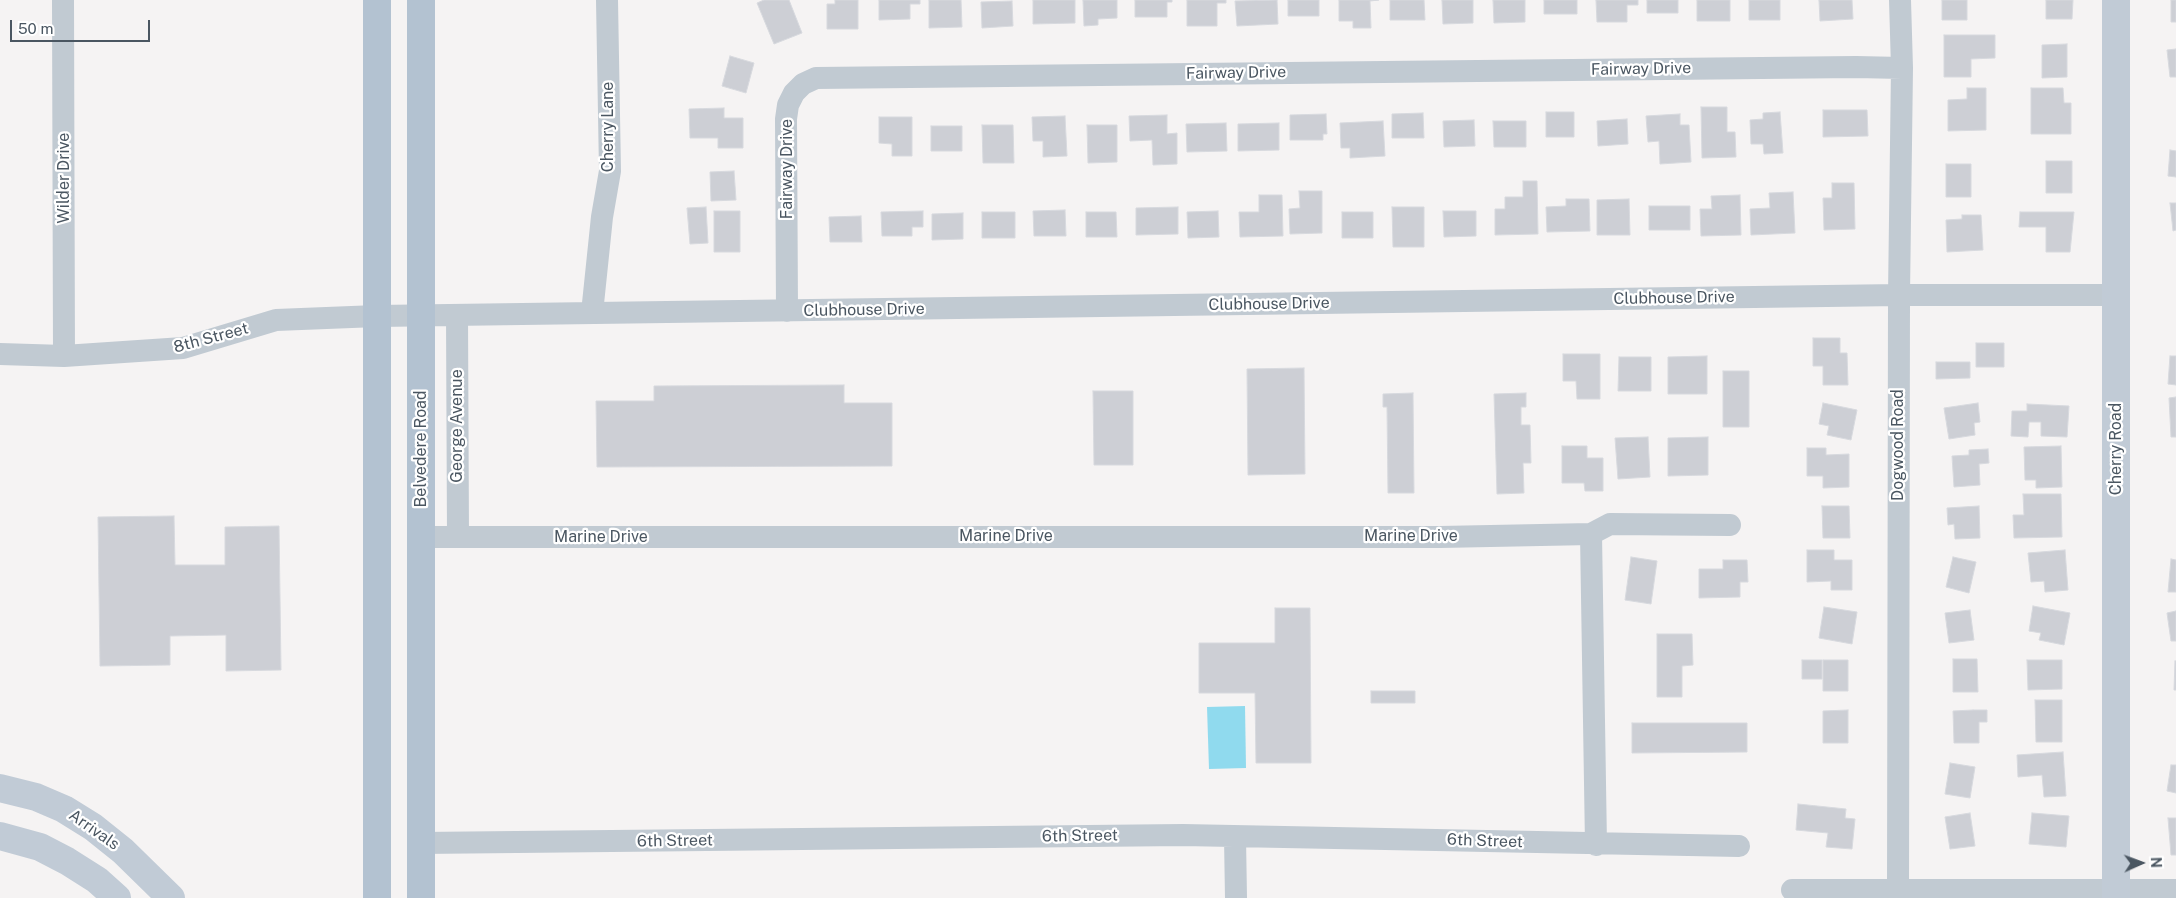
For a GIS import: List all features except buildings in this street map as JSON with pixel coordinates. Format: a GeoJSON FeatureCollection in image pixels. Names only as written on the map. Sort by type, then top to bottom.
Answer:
{"type":"FeatureCollection","features":[{"type":"Feature","properties":{"kind":"main road"},"geometry":{"type":"LineString","coordinates":[[377,0],[377,898]]}},
{"type":"Feature","properties":{"kind":"main road","name":"Belvedere Road"},"geometry":{"type":"LineString","coordinates":[[421,0],[421,898]]}},
{"type":"Feature","properties":{"kind":"street","name":"Wilder Drive"},"geometry":{"type":"LineString","coordinates":[[63,0],[64,356]]}},
{"type":"Feature","properties":{"kind":"street","name":"Cherry Lane"},"geometry":{"type":"LineString","coordinates":[[592,313],[602,217],[610,171],[608,0]]}},
{"type":"Feature","properties":{"kind":"street","name":"Dogwood Road"},"geometry":{"type":"LineString","coordinates":[[1898,890],[1899,295],[1902,68],[1900,0]]}},
{"type":"Feature","properties":{"kind":"street","name":"Cherry Road"},"geometry":{"type":"LineString","coordinates":[[2116,0],[2116,894]]}},
{"type":"Feature","properties":{"kind":"street","name":"Fairway Drive"},"geometry":{"type":"LineString","coordinates":[[787,311],[786,119],[788,105],[794,93],[803,84],[816,78],[1846,67],[1902,68]]}},
{"type":"Feature","properties":{"kind":"street","name":"Clubhouse Drive"},"geometry":{"type":"LineString","coordinates":[[422,315],[1899,295],[2116,295]]}},
{"type":"Feature","properties":{"kind":"street","name":"8th Street"},"geometry":{"type":"LineString","coordinates":[[0,354],[64,356],[183,348],[276,320],[422,315]]}},
{"type":"Feature","properties":{"kind":"street","name":"George Avenue"},"geometry":{"type":"LineString","coordinates":[[456,315],[458,537]]}},
{"type":"Feature","properties":{"kind":"street","name":"Marine Drive"},"geometry":{"type":"LineString","coordinates":[[420,537],[1440,536],[1590,534],[1610,524],[1730,525]]}},
{"type":"Feature","properties":{"kind":"street"},"geometry":{"type":"LineString","coordinates":[[1590,534],[1596,845]]}},
{"type":"Feature","properties":{"kind":"street","name":"Arrivals"},"geometry":{"type":"LineString","coordinates":[[0,788],[36,797],[64,809],[93,827],[124,851],[171,898]]}},
{"type":"Feature","properties":{"kind":"street","name":"6th Street"},"geometry":{"type":"LineString","coordinates":[[421,843],[1183,835],[1596,845],[1739,846]]}},
{"type":"Feature","properties":{"kind":"street"},"geometry":{"type":"LineString","coordinates":[[0,836],[40,847],[67,861],[96,880],[117,898]]}},
{"type":"Feature","properties":{"kind":"street"},"geometry":{"type":"LineString","coordinates":[[1235,837],[1236,898]]}},
{"type":"Feature","properties":{"kind":"street"},"geometry":{"type":"LineString","coordinates":[[1792,890],[2116,894],[2176,890]]}},
{"type":"Feature","properties":{"kind":"water"},"geometry":{"type":"Polygon","coordinates":[[[1245,706],[1246,768],[1209,769],[1207,707],[1245,706]]]}}]}
